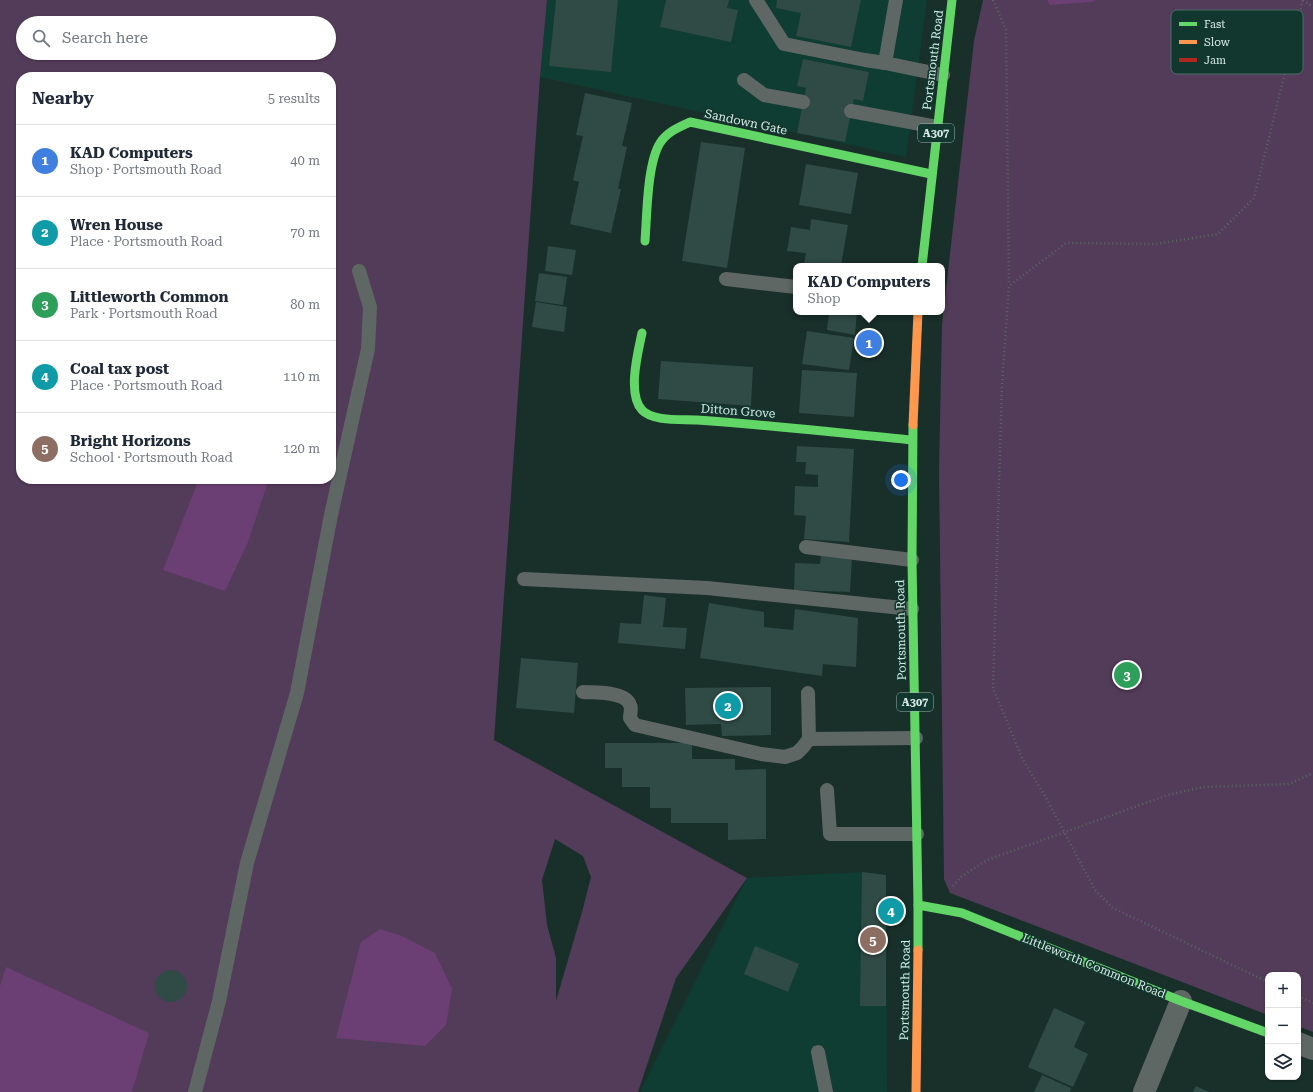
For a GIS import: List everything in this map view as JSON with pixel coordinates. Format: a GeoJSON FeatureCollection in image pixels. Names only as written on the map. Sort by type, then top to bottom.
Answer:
{"type":"FeatureCollection","features":[{"type":"Feature","properties":{"kind":"street","name":"Portsmouth Road"},"geometry":{"type":"LineString","coordinates":[[922,263],[952,0]]}},
{"type":"Feature","properties":{"kind":"street","name":"Sandown Gate"},"geometry":{"type":"LineString","coordinates":[[645,241],[652,165],[659,144],[672,129],[690,122],[932,174]]}},
{"type":"Feature","properties":{"kind":"street","name":"Portsmouth Road"},"geometry":{"type":"LineString","coordinates":[[916,1092],[918,905],[916,738],[912,609],[912,440],[918,315]]}},
{"type":"Feature","properties":{"kind":"street","name":"Ditton Grove"},"geometry":{"type":"LineString","coordinates":[[642,333],[637,361],[635,389],[637,402],[646,413],[658,418],[758,424],[912,440]]}},
{"type":"Feature","properties":{"kind":"street","name":"Littleworth Common Road"},"geometry":{"type":"LineString","coordinates":[[918,905],[962,913],[1181,1001],[1265,1032]]}},
{"type":"Feature","properties":{"kind":"street"},"geometry":{"type":"LineString","coordinates":[[1144,1092],[1181,1001]]}},
{"type":"Feature","properties":{"kind":"street"},"geometry":{"type":"LineString","coordinates":[[1301,1045],[1313,1049]]}},
{"type":"Feature","properties":{"kind":"lane"},"geometry":{"type":"LineString","coordinates":[[756,0],[784,44],[865,60],[885,62],[943,75]]}},
{"type":"Feature","properties":{"kind":"lane"},"geometry":{"type":"LineString","coordinates":[[885,62],[896,0]]}},
{"type":"Feature","properties":{"kind":"lane"},"geometry":{"type":"LineString","coordinates":[[744,80],[764,95],[803,102]]}},
{"type":"Feature","properties":{"kind":"lane"},"geometry":{"type":"LineString","coordinates":[[851,110],[937,127]]}},
{"type":"Feature","properties":{"kind":"lane"},"geometry":{"type":"LineString","coordinates":[[195,1092],[219,1001],[247,863],[297,693],[331,515],[368,349],[370,307],[359,271]]}},
{"type":"Feature","properties":{"kind":"lane"},"geometry":{"type":"LineString","coordinates":[[726,279],[793,287]]}},
{"type":"Feature","properties":{"kind":"lane"},"geometry":{"type":"LineString","coordinates":[[806,547],[912,560]]}},
{"type":"Feature","properties":{"kind":"lane"},"geometry":{"type":"LineString","coordinates":[[524,579],[707,588],[912,609]]}},
{"type":"Feature","properties":{"kind":"lane"},"geometry":{"type":"LineString","coordinates":[[583,692],[619,695],[626,698],[631,706],[630,718],[635,724],[761,754],[785,757],[797,753],[809,739],[808,693]]}},
{"type":"Feature","properties":{"kind":"lane"},"geometry":{"type":"LineString","coordinates":[[809,739],[916,738]]}},
{"type":"Feature","properties":{"kind":"lane"},"geometry":{"type":"LineString","coordinates":[[827,790],[830,834],[917,834]]}},
{"type":"Feature","properties":{"kind":"lane"},"geometry":{"type":"LineString","coordinates":[[818,1052],[826,1092]]}},
{"type":"Feature","properties":{"kind":"path"},"geometry":{"type":"LineString","coordinates":[[993,0],[1006,30],[1009,286],[1002,384],[993,688],[1023,760],[1045,796],[1095,890],[1113,908],[1265,981]]}},
{"type":"Feature","properties":{"kind":"path"},"geometry":{"type":"LineString","coordinates":[[1301,10],[1303,0],[1313,7]]}},
{"type":"Feature","properties":{"kind":"path"},"geometry":{"type":"LineString","coordinates":[[1009,286],[1066,243],[1156,244],[1218,234],[1254,198],[1285,74]]}},
{"type":"Feature","properties":{"kind":"path"},"geometry":{"type":"LineString","coordinates":[[934,907],[961,877],[987,860],[1168,795],[1204,787],[1288,784],[1313,773]]}},
{"type":"Feature","properties":{"kind":"path"},"geometry":{"type":"LineString","coordinates":[[1301,997],[1313,1003]]}},
{"type":"Feature","properties":{"kind":"shaded area"},"geometry":{"type":"Polygon","coordinates":[[[0,0],[547,0],[540,77],[494,740],[747,878],[676,978],[638,1092],[0,1092],[0,0]],[[555,839],[542,880],[547,925],[556,958],[556,1001],[591,877],[583,856],[555,839]]]}},
{"type":"Feature","properties":{"kind":"shaded area"},"geometry":{"type":"Polygon","coordinates":[[[547,0],[927,0],[906,157],[540,77],[547,0]]]}},
{"type":"Feature","properties":{"kind":"shaded area"},"geometry":{"type":"Polygon","coordinates":[[[983,0],[1313,0],[1313,1032],[1301,1027],[1301,972],[1265,972],[1265,1014],[950,893],[944,879],[939,471],[942,325],[943,315],[945,315],[945,298],[974,41],[983,0]]]}},
{"type":"Feature","properties":{"kind":"shaded area"},"geometry":{"type":"Polygon","coordinates":[[[1047,0],[1095,0],[1091,2],[1050,5],[1047,0]]]}},
{"type":"Feature","properties":{"kind":"shaded area"},"geometry":{"type":"Polygon","coordinates":[[[197,484],[267,484],[248,542],[225,591],[163,570],[197,484]]]}},
{"type":"Feature","properties":{"kind":"shaded area"},"geometry":{"type":"Polygon","coordinates":[[[862,872],[886,875],[887,1092],[640,1092],[747,878],[862,872]]]}},
{"type":"Feature","properties":{"kind":"shaded area"},"geometry":{"type":"Polygon","coordinates":[[[380,929],[402,936],[435,953],[452,989],[446,1025],[425,1046],[336,1038],[361,942],[380,929]]]}},
{"type":"Feature","properties":{"kind":"shaded area"},"geometry":{"type":"Polygon","coordinates":[[[6,967],[149,1033],[132,1092],[0,1092],[0,986],[6,967]]]}},
{"type":"Feature","properties":{"kind":"building"},"geometry":{"type":"Polygon","coordinates":[[[556,0],[618,0],[611,72],[549,66],[556,0]]]}},
{"type":"Feature","properties":{"kind":"building"},"geometry":{"type":"Polygon","coordinates":[[[666,0],[729,0],[727,8],[738,10],[731,42],[660,27],[666,0]]]}},
{"type":"Feature","properties":{"kind":"building"},"geometry":{"type":"Polygon","coordinates":[[[777,0],[861,0],[851,47],[796,36],[801,13],[776,8],[777,0]]]}},
{"type":"Feature","properties":{"kind":"building"},"geometry":{"type":"Polygon","coordinates":[[[803,59],[869,72],[863,101],[854,99],[845,142],[797,133],[806,88],[797,86],[803,59]]]}},
{"type":"Feature","properties":{"kind":"building"},"geometry":{"type":"Polygon","coordinates":[[[585,93],[632,103],[622,146],[627,147],[618,189],[621,189],[611,233],[570,224],[579,182],[573,180],[583,136],[576,135],[585,93]]]}},
{"type":"Feature","properties":{"kind":"building"},"geometry":{"type":"Polygon","coordinates":[[[701,142],[745,148],[727,268],[682,261],[701,142]]]}},
{"type":"Feature","properties":{"kind":"building"},"geometry":{"type":"Polygon","coordinates":[[[806,164],[858,173],[851,214],[799,205],[806,164]]]}},
{"type":"Feature","properties":{"kind":"building"},"geometry":{"type":"Polygon","coordinates":[[[811,219],[848,225],[842,263],[804,263],[806,253],[787,251],[791,227],[810,230],[811,219]]]}},
{"type":"Feature","properties":{"kind":"building"},"geometry":{"type":"Polygon","coordinates":[[[548,246],[576,250],[572,275],[545,271],[548,246]]]}},
{"type":"Feature","properties":{"kind":"building"},"geometry":{"type":"Polygon","coordinates":[[[539,273],[567,277],[563,305],[535,301],[539,273]]]}},
{"type":"Feature","properties":{"kind":"building"},"geometry":{"type":"Polygon","coordinates":[[[536,302],[567,307],[564,332],[532,327],[536,302]]]}},
{"type":"Feature","properties":{"kind":"building"},"geometry":{"type":"Polygon","coordinates":[[[829,315],[857,315],[855,335],[827,330],[829,315]]]}},
{"type":"Feature","properties":{"kind":"building"},"geometry":{"type":"Polygon","coordinates":[[[807,331],[854,338],[849,370],[802,364],[807,331]]]}},
{"type":"Feature","properties":{"kind":"building"},"geometry":{"type":"Polygon","coordinates":[[[859,332],[881,334],[879,355],[857,353],[859,332]]]}},
{"type":"Feature","properties":{"kind":"building"},"geometry":{"type":"Polygon","coordinates":[[[661,361],[753,367],[751,406],[658,399],[661,361]]]}},
{"type":"Feature","properties":{"kind":"building"},"geometry":{"type":"Polygon","coordinates":[[[802,370],[857,373],[854,417],[799,413],[802,370]]]}},
{"type":"Feature","properties":{"kind":"building"},"geometry":{"type":"Polygon","coordinates":[[[797,446],[854,449],[849,542],[804,539],[806,516],[794,515],[795,486],[818,487],[818,475],[805,474],[806,462],[796,462],[797,446]]]}},
{"type":"Feature","properties":{"kind":"building"},"geometry":{"type":"Polygon","coordinates":[[[821,556],[852,557],[850,592],[794,590],[795,563],[820,564],[821,556]]]}},
{"type":"Feature","properties":{"kind":"building"},"geometry":{"type":"Polygon","coordinates":[[[644,595],[666,598],[663,627],[687,628],[685,649],[618,643],[620,623],[641,624],[644,595]]]}},
{"type":"Feature","properties":{"kind":"building"},"geometry":{"type":"Polygon","coordinates":[[[709,603],[764,612],[764,627],[793,630],[795,609],[858,618],[856,667],[823,664],[822,676],[700,658],[709,603]]]}},
{"type":"Feature","properties":{"kind":"building"},"geometry":{"type":"Polygon","coordinates":[[[521,658],[578,663],[574,713],[516,708],[521,658]]]}},
{"type":"Feature","properties":{"kind":"building"},"geometry":{"type":"Polygon","coordinates":[[[771,687],[771,735],[722,736],[721,724],[686,725],[685,688],[771,687]]]}},
{"type":"Feature","properties":{"kind":"building"},"geometry":{"type":"Polygon","coordinates":[[[605,743],[692,743],[692,759],[735,759],[735,770],[766,769],[766,839],[728,840],[728,823],[671,823],[671,808],[650,808],[650,787],[622,787],[622,768],[605,768],[605,743]]]}},
{"type":"Feature","properties":{"kind":"building"},"geometry":{"type":"Polygon","coordinates":[[[862,872],[886,875],[886,1006],[860,1006],[862,872]]]}},
{"type":"Feature","properties":{"kind":"building"},"geometry":{"type":"Polygon","coordinates":[[[755,946],[799,964],[788,992],[744,974],[755,946]]]}},
{"type":"Feature","properties":{"kind":"building"},"geometry":{"type":"Polygon","coordinates":[[[171,970],[180,973],[184,977],[187,986],[184,995],[180,999],[171,1002],[162,999],[158,995],[155,986],[158,977],[162,973],[171,970]]]}},
{"type":"Feature","properties":{"kind":"building"},"geometry":{"type":"Polygon","coordinates":[[[1054,1008],[1085,1022],[1074,1047],[1088,1054],[1073,1087],[1028,1067],[1054,1008]]]}},
{"type":"Feature","properties":{"kind":"building"},"geometry":{"type":"Polygon","coordinates":[[[1042,1075],[1071,1088],[1070,1092],[1034,1092],[1042,1075]]]}},
{"type":"Feature","properties":{"kind":"building"},"geometry":{"type":"Polygon","coordinates":[[[1196,1086],[1209,1092],[1193,1092],[1196,1086]]]}},
{"type":"Feature","properties":{"kind":"traffic: fast"},"geometry":{"type":"LineString","coordinates":[[922,263],[952,0]]}},
{"type":"Feature","properties":{"kind":"traffic: fast"},"geometry":{"type":"LineString","coordinates":[[645,241],[648,190],[652,164],[656,152],[660,143],[666,136],[690,122],[931,174]]}},
{"type":"Feature","properties":{"kind":"traffic: fast"},"geometry":{"type":"LineString","coordinates":[[642,333],[634,384],[638,403],[642,410],[647,414],[668,419],[751,424],[912,440]]}},
{"type":"Feature","properties":{"kind":"traffic: fast"},"geometry":{"type":"LineString","coordinates":[[913,425],[912,560],[918,950]]}},
{"type":"Feature","properties":{"kind":"traffic: fast"},"geometry":{"type":"LineString","coordinates":[[918,905],[962,913],[1181,1001],[1265,1032]]}},
{"type":"Feature","properties":{"kind":"traffic: slow"},"geometry":{"type":"LineString","coordinates":[[913,425],[918,315]]}},
{"type":"Feature","properties":{"kind":"traffic: slow"},"geometry":{"type":"LineString","coordinates":[[916,1092],[918,950]]}},
{"type":"Feature","properties":{"kind":"place","name":"KAD Computers"},"geometry":{"type":"Point","coordinates":[869,343]}},
{"type":"Feature","properties":{"kind":"place","name":"Littleworth Common"},"geometry":{"type":"Point","coordinates":[1127,675]}},
{"type":"Feature","properties":{"kind":"place","name":"Wren House"},"geometry":{"type":"Point","coordinates":[728,706]}},
{"type":"Feature","properties":{"kind":"place","name":"Coal tax post"},"geometry":{"type":"Point","coordinates":[891,911]}},
{"type":"Feature","properties":{"kind":"place","name":"Bright Horizons"},"geometry":{"type":"Point","coordinates":[873,940]}}]}
